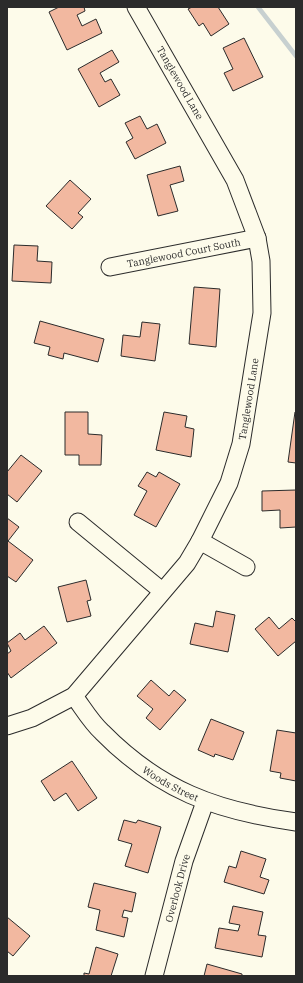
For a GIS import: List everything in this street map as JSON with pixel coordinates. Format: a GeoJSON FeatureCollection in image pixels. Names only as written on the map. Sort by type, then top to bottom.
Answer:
{"type":"FeatureCollection","features":[{"type":"Feature","properties":{"kind":"street","name":"Tanglewood Lane"},"geometry":{"type":"LineString","coordinates":[[7,726],[32,718],[74,696],[187,563],[229,484],[245,426],[262,313],[262,285],[257,238],[235,180],[136,7]]}},
{"type":"Feature","properties":{"kind":"street","name":"Tanglewood Court South"},"geometry":{"type":"LineString","coordinates":[[110,267],[257,238]]}},
{"type":"Feature","properties":{"kind":"street"},"geometry":{"type":"LineString","coordinates":[[78,522],[162,591]]}},
{"type":"Feature","properties":{"kind":"street"},"geometry":{"type":"LineString","coordinates":[[200,541],[246,567]]}},
{"type":"Feature","properties":{"kind":"street","name":"Woods Street"},"geometry":{"type":"LineString","coordinates":[[74,696],[100,731],[135,764],[170,785],[205,802],[262,817],[296,822]]}},
{"type":"Feature","properties":{"kind":"street","name":"Overlook Drive"},"geometry":{"type":"LineString","coordinates":[[154,976],[184,861],[205,802]]}},
{"type":"Feature","properties":{"kind":"building"},"geometry":{"type":"Polygon","coordinates":[[[59,7],[84,7],[85,11],[77,15],[82,26],[96,19],[102,33],[67,50],[49,12],[59,7]]]}},
{"type":"Feature","properties":{"kind":"building"},"geometry":{"type":"Polygon","coordinates":[[[192,7],[218,7],[229,24],[211,36],[203,23],[199,26],[188,9],[192,7]]]}},
{"type":"Feature","properties":{"kind":"building"},"geometry":{"type":"Polygon","coordinates":[[[244,38],[263,77],[233,91],[224,73],[233,69],[223,48],[244,38]]]}},
{"type":"Feature","properties":{"kind":"building"},"geometry":{"type":"Polygon","coordinates":[[[112,50],[119,62],[100,73],[105,82],[111,79],[120,95],[99,107],[78,69],[112,50]]]}},
{"type":"Feature","properties":{"kind":"building"},"geometry":{"type":"Polygon","coordinates":[[[140,116],[147,129],[157,124],[166,143],[135,159],[126,142],[133,138],[125,123],[140,116]]]}},
{"type":"Feature","properties":{"kind":"building"},"geometry":{"type":"Polygon","coordinates":[[[180,166],[184,181],[170,185],[178,211],[158,216],[147,175],[180,166]]]}},
{"type":"Feature","properties":{"kind":"building"},"geometry":{"type":"Polygon","coordinates":[[[70,180],[91,199],[78,213],[83,217],[72,229],[46,206],[70,180]]]}},
{"type":"Feature","properties":{"kind":"building"},"geometry":{"type":"Polygon","coordinates":[[[14,245],[38,246],[37,261],[52,262],[51,283],[12,281],[14,245]]]}},
{"type":"Feature","properties":{"kind":"building"},"geometry":{"type":"Polygon","coordinates":[[[194,287],[220,289],[216,347],[189,344],[194,287]]]}},
{"type":"Feature","properties":{"kind":"building"},"geometry":{"type":"Polygon","coordinates":[[[40,321],[104,339],[98,362],[64,353],[63,359],[48,355],[50,347],[34,343],[40,321]]]}},
{"type":"Feature","properties":{"kind":"building"},"geometry":{"type":"Polygon","coordinates":[[[142,322],[160,324],[155,361],[121,356],[123,335],[140,337],[142,322]]]}},
{"type":"Feature","properties":{"kind":"building"},"geometry":{"type":"Polygon","coordinates":[[[65,412],[88,412],[88,434],[102,435],[101,465],[79,465],[79,455],[65,455],[65,412]]]}},
{"type":"Feature","properties":{"kind":"building"},"geometry":{"type":"Polygon","coordinates":[[[164,412],[187,416],[185,427],[194,429],[191,457],[156,450],[164,412]]]}},
{"type":"Feature","properties":{"kind":"building"},"geometry":{"type":"Polygon","coordinates":[[[296,412],[296,463],[288,462],[296,412]]]}},
{"type":"Feature","properties":{"kind":"building"},"geometry":{"type":"Polygon","coordinates":[[[21,455],[42,471],[17,502],[7,494],[7,472],[21,455]]]}},
{"type":"Feature","properties":{"kind":"building"},"geometry":{"type":"Polygon","coordinates":[[[147,472],[156,477],[159,472],[180,484],[156,527],[134,515],[147,491],[138,486],[147,472]]]}},
{"type":"Feature","properties":{"kind":"building"},"geometry":{"type":"Polygon","coordinates":[[[296,490],[296,527],[280,528],[280,510],[262,511],[262,491],[296,490]]]}},
{"type":"Feature","properties":{"kind":"building"},"geometry":{"type":"Polygon","coordinates":[[[7,518],[19,527],[8,541],[33,560],[16,582],[7,576],[7,518]]]}},
{"type":"Feature","properties":{"kind":"building"},"geometry":{"type":"Polygon","coordinates":[[[86,580],[91,600],[87,601],[91,616],[67,622],[58,587],[86,580]]]}},
{"type":"Feature","properties":{"kind":"building"},"geometry":{"type":"Polygon","coordinates":[[[216,611],[235,615],[228,652],[190,644],[195,623],[213,627],[216,611]]]}},
{"type":"Feature","properties":{"kind":"building"},"geometry":{"type":"Polygon","coordinates":[[[269,617],[279,629],[292,618],[296,622],[296,641],[278,656],[255,629],[269,617]]]}},
{"type":"Feature","properties":{"kind":"building"},"geometry":{"type":"Polygon","coordinates":[[[44,626],[57,643],[11,678],[7,672],[7,654],[11,651],[7,643],[20,633],[25,640],[44,626]]]}},
{"type":"Feature","properties":{"kind":"building"},"geometry":{"type":"Polygon","coordinates":[[[151,680],[169,696],[174,690],[186,700],[160,730],[146,718],[153,709],[137,696],[151,680]]]}},
{"type":"Feature","properties":{"kind":"building"},"geometry":{"type":"Polygon","coordinates":[[[211,719],[244,732],[233,760],[215,754],[214,757],[198,750],[211,719]]]}},
{"type":"Feature","properties":{"kind":"building"},"geometry":{"type":"Polygon","coordinates":[[[277,730],[296,733],[296,781],[280,778],[281,773],[270,771],[277,730]]]}},
{"type":"Feature","properties":{"kind":"building"},"geometry":{"type":"Polygon","coordinates":[[[72,761],[97,798],[78,811],[66,793],[54,801],[41,781],[72,761]]]}},
{"type":"Feature","properties":{"kind":"building"},"geometry":{"type":"Polygon","coordinates":[[[124,820],[136,823],[138,820],[161,827],[148,873],[125,866],[132,844],[118,840],[124,820]]]}},
{"type":"Feature","properties":{"kind":"building"},"geometry":{"type":"Polygon","coordinates":[[[241,851],[266,859],[260,877],[269,880],[264,894],[224,882],[229,866],[236,868],[241,851]]]}},
{"type":"Feature","properties":{"kind":"building"},"geometry":{"type":"Polygon","coordinates":[[[94,883],[136,893],[132,912],[124,910],[122,917],[128,918],[124,937],[96,930],[100,910],[88,907],[94,883]]]}},
{"type":"Feature","properties":{"kind":"building"},"geometry":{"type":"Polygon","coordinates":[[[233,906],[263,912],[258,935],[266,936],[262,957],[215,948],[219,928],[238,931],[240,925],[229,923],[233,906]]]}},
{"type":"Feature","properties":{"kind":"building"},"geometry":{"type":"Polygon","coordinates":[[[7,917],[30,936],[13,956],[7,951],[7,917]]]}},
{"type":"Feature","properties":{"kind":"building"},"geometry":{"type":"Polygon","coordinates":[[[96,947],[118,954],[111,976],[84,976],[84,973],[89,974],[96,947]]]}},
{"type":"Feature","properties":{"kind":"building"},"geometry":{"type":"Polygon","coordinates":[[[207,964],[242,974],[242,976],[204,976],[207,964]]]}},
{"type":"Feature","properties":{"kind":"waterway"},"geometry":{"type":"LineString","coordinates":[[258,7],[296,56]]}}]}
